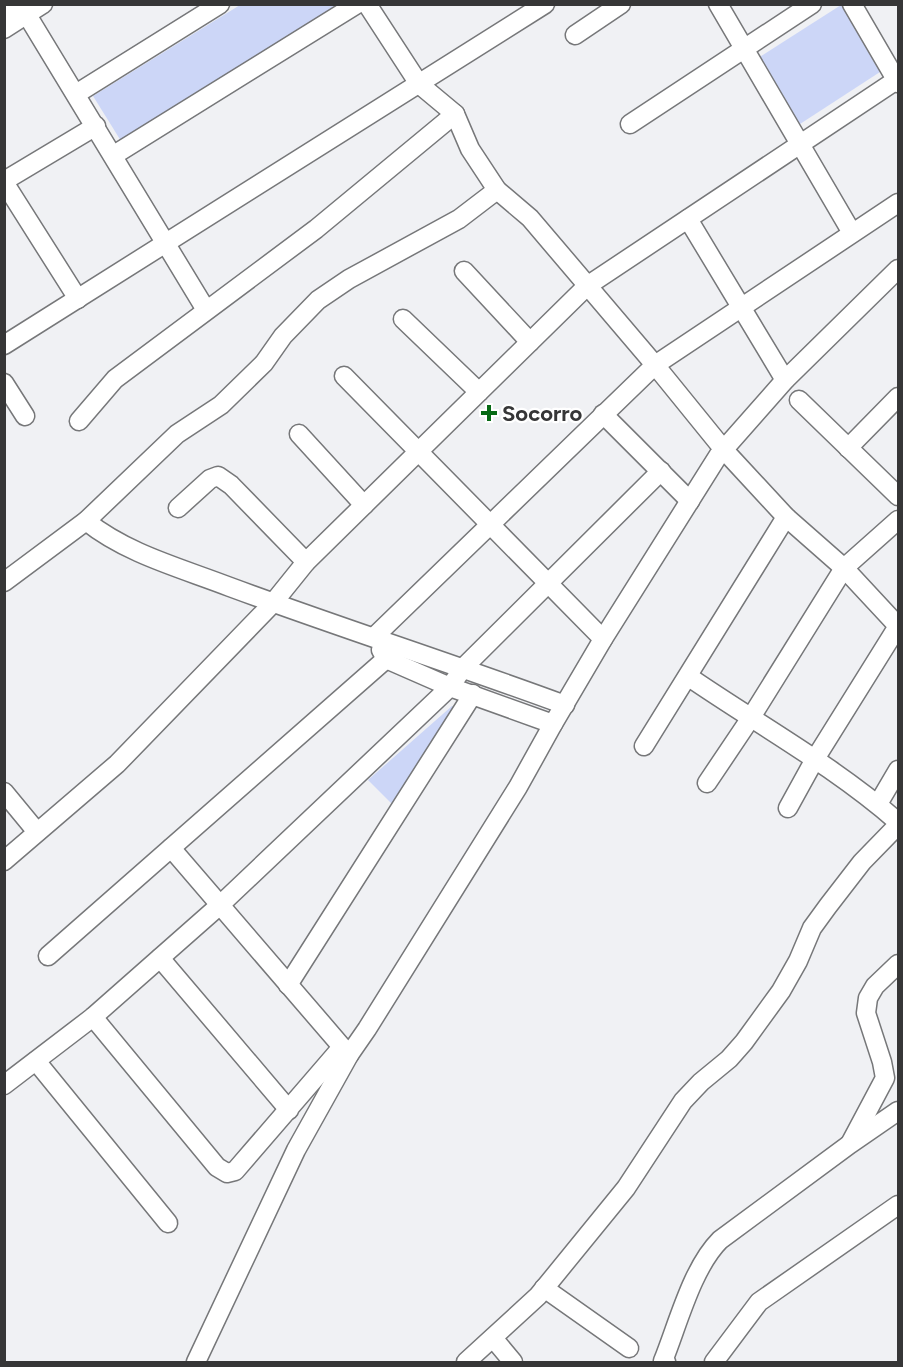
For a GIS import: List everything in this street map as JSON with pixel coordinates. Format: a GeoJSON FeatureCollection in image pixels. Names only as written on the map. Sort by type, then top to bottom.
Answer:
{"type":"FeatureCollection","features":[{"type":"Feature","properties":{"kind":"street"},"geometry":{"type":"LineString","coordinates":[[4,12],[43,4]]}},
{"type":"Feature","properties":{"kind":"street"},"geometry":{"type":"LineString","coordinates":[[76,94],[220,4]]}},
{"type":"Feature","properties":{"kind":"street"},"geometry":{"type":"LineString","coordinates":[[114,155],[357,4]]}},
{"type":"Feature","properties":{"kind":"street"},"geometry":{"type":"LineString","coordinates":[[367,4],[418,84],[455,114],[470,149],[497,190],[530,218],[724,450],[786,517],[844,568],[898,626],[815,759],[788,808]]}},
{"type":"Feature","properties":{"kind":"street"},"geometry":{"type":"LineString","coordinates":[[4,345],[545,4]]}},
{"type":"Feature","properties":{"kind":"street"},"geometry":{"type":"LineString","coordinates":[[575,34],[621,4]]}},
{"type":"Feature","properties":{"kind":"street"},"geometry":{"type":"LineString","coordinates":[[718,4],[852,233]]}},
{"type":"Feature","properties":{"kind":"street"},"geometry":{"type":"LineString","coordinates":[[630,124],[812,4]]}},
{"type":"Feature","properties":{"kind":"street"},"geometry":{"type":"LineString","coordinates":[[4,861],[117,764],[273,603],[306,562],[588,286],[898,80],[852,4]]}},
{"type":"Feature","properties":{"kind":"street"},"geometry":{"type":"LineString","coordinates":[[4,29],[23,8]]}},
{"type":"Feature","properties":{"kind":"street"},"geometry":{"type":"LineString","coordinates":[[23,8],[206,310]]}},
{"type":"Feature","properties":{"kind":"street"},"geometry":{"type":"LineString","coordinates":[[79,421],[115,379],[316,229],[455,114]]}},
{"type":"Feature","properties":{"kind":"street"},"geometry":{"type":"LineString","coordinates":[[78,299],[4,182],[96,126]]}},
{"type":"Feature","properties":{"kind":"street"},"geometry":{"type":"LineString","coordinates":[[4,582],[86,521],[177,434],[221,405],[264,363],[283,336],[318,300],[349,279],[459,219],[497,190]]}},
{"type":"Feature","properties":{"kind":"street"},"geometry":{"type":"LineString","coordinates":[[374,637],[655,365],[898,203]]}},
{"type":"Feature","properties":{"kind":"street"},"geometry":{"type":"LineString","coordinates":[[688,219],[785,380]]}},
{"type":"Feature","properties":{"kind":"street"},"geometry":{"type":"LineString","coordinates":[[93,1017],[221,1171],[231,1173],[235,1171],[346,1051],[409,964],[518,787],[552,724],[603,639],[724,450],[785,380],[898,269]]}},
{"type":"Feature","properties":{"kind":"street"},"geometry":{"type":"LineString","coordinates":[[464,272],[530,342]]}},
{"type":"Feature","properties":{"kind":"street"},"geometry":{"type":"LineString","coordinates":[[403,319],[479,392]]}},
{"type":"Feature","properties":{"kind":"street"},"geometry":{"type":"LineString","coordinates":[[344,376],[603,639]]}},
{"type":"Feature","properties":{"kind":"street"},"geometry":{"type":"LineString","coordinates":[[4,383],[25,416]]}},
{"type":"Feature","properties":{"kind":"street"},"geometry":{"type":"LineString","coordinates":[[848,448],[898,397]]}},
{"type":"Feature","properties":{"kind":"street"},"geometry":{"type":"LineString","coordinates":[[799,400],[898,496]]}},
{"type":"Feature","properties":{"kind":"street"},"geometry":{"type":"LineString","coordinates":[[603,414],[690,501]]}},
{"type":"Feature","properties":{"kind":"street"},"geometry":{"type":"LineString","coordinates":[[299,434],[364,505]]}},
{"type":"Feature","properties":{"kind":"street"},"geometry":{"type":"LineString","coordinates":[[4,1085],[93,1017],[220,905],[450,687],[463,668],[661,471]]}},
{"type":"Feature","properties":{"kind":"street"},"geometry":{"type":"LineString","coordinates":[[178,508],[210,479],[218,476],[231,485],[306,562]]}},
{"type":"Feature","properties":{"kind":"street"},"geometry":{"type":"LineString","coordinates":[[644,746],[689,677],[786,517]]}},
{"type":"Feature","properties":{"kind":"street"},"geometry":{"type":"LineString","coordinates":[[707,783],[750,719],[844,568],[898,520]]}},
{"type":"Feature","properties":{"kind":"street"},"geometry":{"type":"LineString","coordinates":[[86,521],[105,536],[134,551],[273,603],[565,705]]}},
{"type":"Feature","properties":{"kind":"street"},"geometry":{"type":"LineString","coordinates":[[374,637],[386,659],[450,687],[552,724]]}},
{"type":"Feature","properties":{"kind":"street"},"geometry":{"type":"LineString","coordinates":[[48,956],[386,659]]}},
{"type":"Feature","properties":{"kind":"street"},"geometry":{"type":"LineString","coordinates":[[466,1362],[544,1288],[626,1188],[668,1120],[683,1101],[701,1082],[729,1059],[758,1024],[798,961],[812,928],[862,862],[898,824],[878,804],[815,759],[750,719],[689,677]]}},
{"type":"Feature","properties":{"kind":"street"},"geometry":{"type":"LineString","coordinates":[[288,985],[473,694]]}},
{"type":"Feature","properties":{"kind":"street"},"geometry":{"type":"LineString","coordinates":[[878,804],[898,770]]}},
{"type":"Feature","properties":{"kind":"street"},"geometry":{"type":"LineString","coordinates":[[4,792],[38,832]]}},
{"type":"Feature","properties":{"kind":"street"},"geometry":{"type":"LineString","coordinates":[[171,848],[346,1051]]}},
{"type":"Feature","properties":{"kind":"street"},"geometry":{"type":"LineString","coordinates":[[160,958],[289,1110]]}},
{"type":"Feature","properties":{"kind":"street"},"geometry":{"type":"LineString","coordinates":[[850,1144],[882,1087],[885,1077],[866,1013],[868,998],[875,986],[898,964]]}},
{"type":"Feature","properties":{"kind":"street"},"geometry":{"type":"LineString","coordinates":[[196,1362],[296,1150],[346,1051]]}},
{"type":"Feature","properties":{"kind":"street"},"geometry":{"type":"LineString","coordinates":[[36,1061],[168,1223]]}},
{"type":"Feature","properties":{"kind":"street"},"geometry":{"type":"LineString","coordinates":[[666,1362],[663,1361],[698,1271],[710,1249],[850,1144],[898,1111]]}},
{"type":"Feature","properties":{"kind":"street"},"geometry":{"type":"LineString","coordinates":[[714,1362],[759,1302],[898,1205]]}},
{"type":"Feature","properties":{"kind":"street"},"geometry":{"type":"LineString","coordinates":[[544,1288],[629,1348]]}},
{"type":"Feature","properties":{"kind":"street"},"geometry":{"type":"LineString","coordinates":[[493,1338],[513,1362]]}},
{"type":"Feature","properties":{"kind":"shaded area"},"geometry":{"type":"Polygon","coordinates":[[[240,5],[341,5],[121,141],[93,96],[240,5]]]}},
{"type":"Feature","properties":{"kind":"shaded area"},"geometry":{"type":"Polygon","coordinates":[[[841,5],[880,72],[800,124],[758,58],[841,5]]]}},
{"type":"Feature","properties":{"kind":"shaded area"},"geometry":{"type":"Polygon","coordinates":[[[452,706],[456,707],[401,813],[368,780],[452,706]]]}},
{"type":"Feature","properties":{"kind":"place","name":"Socorro"},"geometry":{"type":"Point","coordinates":[489,413]}}]}
